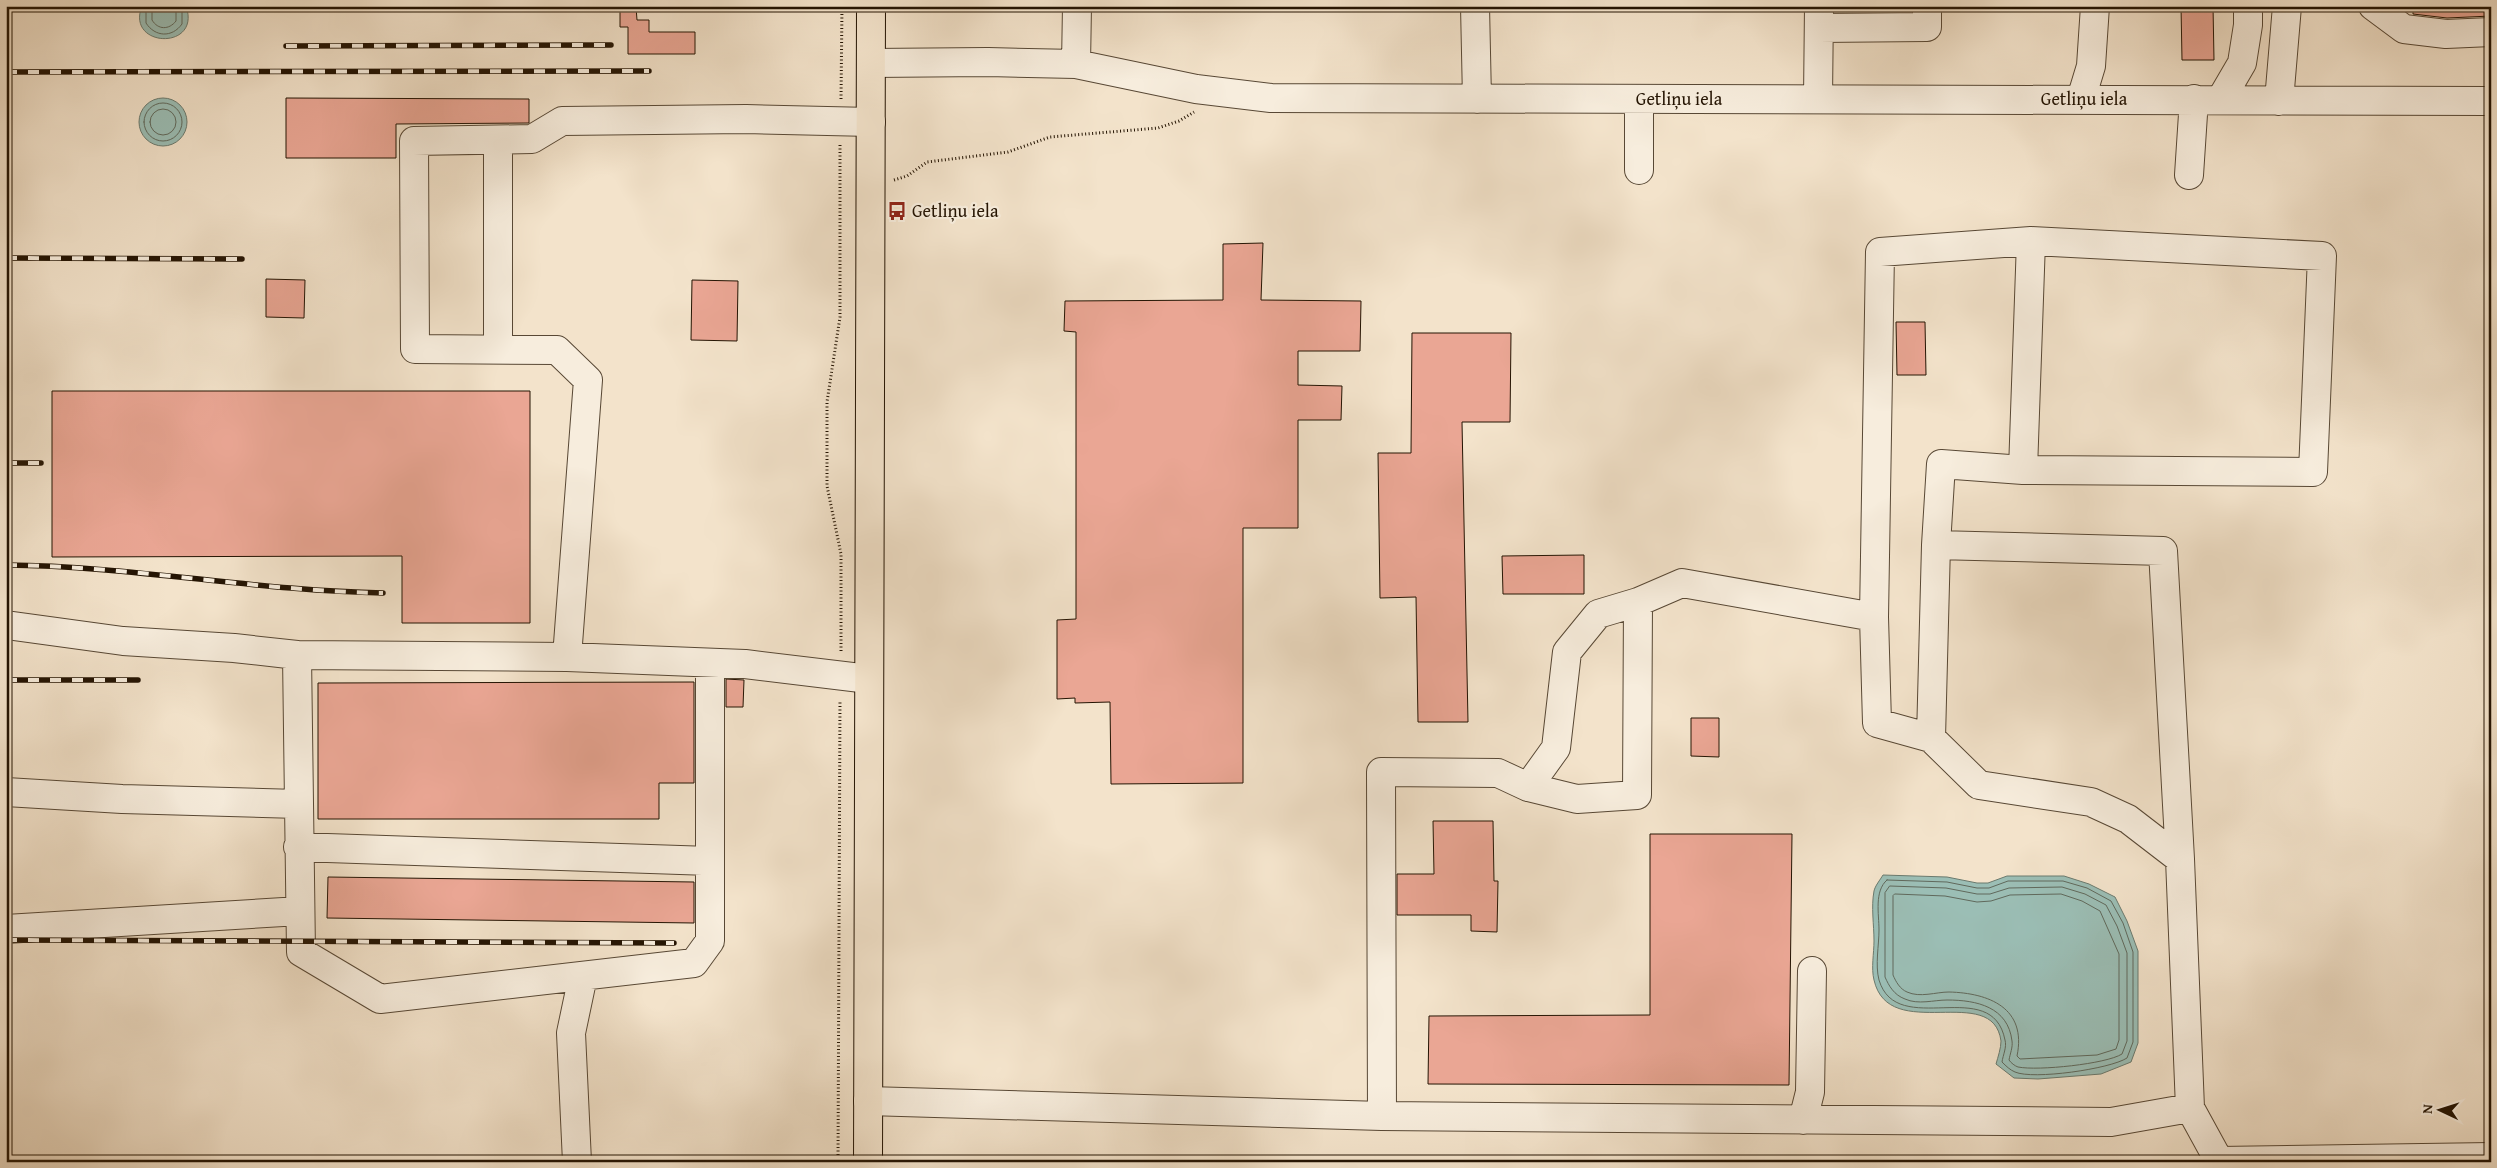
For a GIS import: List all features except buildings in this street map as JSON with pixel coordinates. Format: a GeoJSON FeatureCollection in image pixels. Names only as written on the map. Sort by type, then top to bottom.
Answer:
{"type":"FeatureCollection","features":[{"type":"Feature","properties":{"kind":"main road"},"geometry":{"type":"LineString","coordinates":[[868,1162],[871,6]]}},
{"type":"Feature","properties":{"kind":"street"},"geometry":{"type":"LineString","coordinates":[[1076,64],[1077,6]]}},
{"type":"Feature","properties":{"kind":"street"},"geometry":{"type":"LineString","coordinates":[[1475,6],[1477,99]]}},
{"type":"Feature","properties":{"kind":"street"},"geometry":{"type":"LineString","coordinates":[[1818,99],[1819,17],[1927,27],[1927,6]]}},
{"type":"Feature","properties":{"kind":"street"},"geometry":{"type":"LineString","coordinates":[[2081,99],[2091,66],[2096,6]]}},
{"type":"Feature","properties":{"kind":"street"},"geometry":{"type":"LineString","coordinates":[[2189,175],[2208,99],[2242,63],[2248,25],[2248,6]]}},
{"type":"Feature","properties":{"kind":"street"},"geometry":{"type":"LineString","coordinates":[[2279,101],[2287,6]]}},
{"type":"Feature","properties":{"kind":"street"},"geometry":{"type":"LineString","coordinates":[[2373,6],[2404,29],[2446,34],[2491,32]]}},
{"type":"Feature","properties":{"kind":"street","name":"Getliņu iela"},"geometry":{"type":"LineString","coordinates":[[871,64],[988,62],[1076,64],[1196,89],[1271,98],[2491,101]]}},
{"type":"Feature","properties":{"kind":"street"},"geometry":{"type":"LineString","coordinates":[[1639,99],[1639,170]]}},
{"type":"Feature","properties":{"kind":"street"},"geometry":{"type":"LineString","coordinates":[[567,656],[588,380],[557,350],[498,348],[415,349],[414,141],[532,140],[562,121],[746,119],[871,122]]}},
{"type":"Feature","properties":{"kind":"street"},"geometry":{"type":"LineString","coordinates":[[498,140],[498,348]]}},
{"type":"Feature","properties":{"kind":"street"},"geometry":{"type":"LineString","coordinates":[[2023,470],[2031,241]]}},
{"type":"Feature","properties":{"kind":"street"},"geometry":{"type":"LineString","coordinates":[[1931,738],[1936,545],[1941,464],[2023,470],[2313,472],[2322,256],[2031,241],[1880,252],[1874,617],[1877,723],[1931,738],[1980,785],[2091,802],[2128,818],[2180,859]]}},
{"type":"Feature","properties":{"kind":"street"},"geometry":{"type":"LineString","coordinates":[[1936,545],[2163,551],[2180,859],[2190,1108],[2220,1161],[2491,1157]]}},
{"type":"Feature","properties":{"kind":"street"},"geometry":{"type":"LineString","coordinates":[[1528,788],[1556,748],[1567,652],[1598,614],[1638,602],[1682,583],[1874,617]]}},
{"type":"Feature","properties":{"kind":"street"},"geometry":{"type":"LineString","coordinates":[[1382,1116],[1381,772],[1498,773],[1528,788],[1577,798],[1637,796],[1638,602]]}},
{"type":"Feature","properties":{"kind":"street"},"geometry":{"type":"LineString","coordinates":[[6,625],[123,641],[234,648],[297,655],[567,656],[710,662],[786,668],[869,679]]}},
{"type":"Feature","properties":{"kind":"street"},"geometry":{"type":"LineString","coordinates":[[297,655],[298,847],[301,952],[380,999],[694,963],[710,941],[710,662]]}},
{"type":"Feature","properties":{"kind":"street"},"geometry":{"type":"LineString","coordinates":[[6,792],[122,799],[298,804]]}},
{"type":"Feature","properties":{"kind":"street"},"geometry":{"type":"LineString","coordinates":[[298,847],[710,861]]}},
{"type":"Feature","properties":{"kind":"street"},"geometry":{"type":"LineString","coordinates":[[6,929],[300,911]]}},
{"type":"Feature","properties":{"kind":"street"},"geometry":{"type":"LineString","coordinates":[[1804,1120],[1810,1092],[1812,971]]}},
{"type":"Feature","properties":{"kind":"street"},"geometry":{"type":"LineString","coordinates":[[577,1162],[571,1033],[583,976]]}},
{"type":"Feature","properties":{"kind":"street"},"geometry":{"type":"LineString","coordinates":[[868,1101],[1382,1116],[2111,1122],[2190,1108]]}},
{"type":"Feature","properties":{"kind":"path"},"geometry":{"type":"LineString","coordinates":[[838,1162],[842,554],[839,535],[829,501],[827,402],[840,317],[842,6]]}},
{"type":"Feature","properties":{"kind":"water"},"geometry":{"type":"Polygon","coordinates":[[[142,6],[186,6],[188,21],[183,31],[175,37],[164,39],[153,36],[144,30],[140,20],[142,6]]]}},
{"type":"Feature","properties":{"kind":"water"},"geometry":{"type":"Polygon","coordinates":[[[158,98],[168,98],[180,105],[187,117],[187,127],[180,139],[168,146],[158,146],[150,142],[143,135],[139,127],[139,117],[143,109],[150,102],[158,98]]]}},
{"type":"Feature","properties":{"kind":"water"},"geometry":{"type":"Polygon","coordinates":[[[1883,875],[1947,877],[1977,883],[1988,883],[2007,876],[2064,876],[2089,884],[2115,897],[2127,921],[2138,951],[2138,1043],[2131,1062],[2101,1074],[2038,1079],[2014,1078],[1996,1064],[2001,1041],[1994,1024],[1980,1015],[1961,1012],[1919,1012],[1899,1009],[1883,999],[1873,975],[1873,897],[1875,887],[1883,875]]]}},
{"type":"Feature","properties":{"kind":"railway"},"geometry":{"type":"LineString","coordinates":[[286,46],[611,45]]}},
{"type":"Feature","properties":{"kind":"railway"},"geometry":{"type":"LineString","coordinates":[[6,72],[649,71]]}},
{"type":"Feature","properties":{"kind":"railway"},"geometry":{"type":"LineString","coordinates":[[6,258],[242,259]]}},
{"type":"Feature","properties":{"kind":"railway"},"geometry":{"type":"LineString","coordinates":[[6,463],[41,463]]}},
{"type":"Feature","properties":{"kind":"railway"},"geometry":{"type":"LineString","coordinates":[[6,565],[53,566],[289,588],[383,593]]}},
{"type":"Feature","properties":{"kind":"railway"},"geometry":{"type":"LineString","coordinates":[[6,680],[138,680]]}},
{"type":"Feature","properties":{"kind":"railway"},"geometry":{"type":"LineString","coordinates":[[6,940],[674,943]]}},
{"type":"Feature","properties":{"kind":"place","name":"Getliņu iela"},"geometry":{"type":"Point","coordinates":[897,211]}}]}
